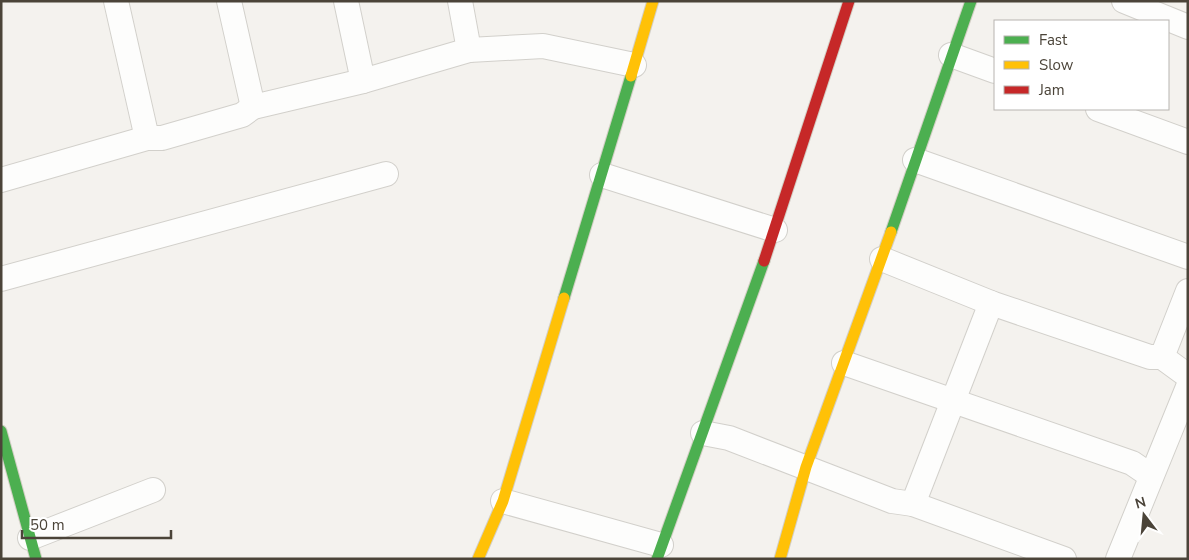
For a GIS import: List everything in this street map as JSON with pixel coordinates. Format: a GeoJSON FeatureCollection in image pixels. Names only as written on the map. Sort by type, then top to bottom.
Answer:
{"type":"FeatureCollection","features":[{"type":"Feature","properties":{"kind":"main road"},"geometry":{"type":"LineString","coordinates":[[478,559],[503,501],[653,1]]}},
{"type":"Feature","properties":{"kind":"main road"},"geometry":{"type":"LineString","coordinates":[[659,552],[775,230],[849,1]]}},
{"type":"Feature","properties":{"kind":"main road"},"geometry":{"type":"LineString","coordinates":[[780,559],[806,467],[882,259],[971,1]]}},
{"type":"Feature","properties":{"kind":"main road"},"geometry":{"type":"LineString","coordinates":[[1,431],[33,549]]}},
{"type":"Feature","properties":{"kind":"street"},"geometry":{"type":"LineString","coordinates":[[116,1],[147,138]]}},
{"type":"Feature","properties":{"kind":"street"},"geometry":{"type":"LineString","coordinates":[[229,1],[253,108]]}},
{"type":"Feature","properties":{"kind":"street"},"geometry":{"type":"LineString","coordinates":[[346,1],[363,81]]}},
{"type":"Feature","properties":{"kind":"street"},"geometry":{"type":"LineString","coordinates":[[460,1],[469,50]]}},
{"type":"Feature","properties":{"kind":"street"},"geometry":{"type":"LineString","coordinates":[[1124,1],[1188,27]]}},
{"type":"Feature","properties":{"kind":"street"},"geometry":{"type":"LineString","coordinates":[[1,180],[147,138],[162,138],[242,116],[253,108],[363,81],[469,50],[543,46],[634,65]]}},
{"type":"Feature","properties":{"kind":"street"},"geometry":{"type":"LineString","coordinates":[[952,55],[994,71]]}},
{"type":"Feature","properties":{"kind":"street"},"geometry":{"type":"LineString","coordinates":[[1101,110],[1188,142]]}},
{"type":"Feature","properties":{"kind":"street"},"geometry":{"type":"LineString","coordinates":[[915,160],[1188,257]]}},
{"type":"Feature","properties":{"kind":"street"},"geometry":{"type":"LineString","coordinates":[[1,279],[386,174]]}},
{"type":"Feature","properties":{"kind":"street"},"geometry":{"type":"LineString","coordinates":[[602,175],[775,230]]}},
{"type":"Feature","properties":{"kind":"street"},"geometry":{"type":"LineString","coordinates":[[882,259],[991,303],[1150,357],[1162,357],[1188,376]]}},
{"type":"Feature","properties":{"kind":"street"},"geometry":{"type":"LineString","coordinates":[[1162,357],[1188,291]]}},
{"type":"Feature","properties":{"kind":"street"},"geometry":{"type":"LineString","coordinates":[[913,504],[991,303]]}},
{"type":"Feature","properties":{"kind":"street"},"geometry":{"type":"LineString","coordinates":[[844,363],[1132,463],[1151,476]]}},
{"type":"Feature","properties":{"kind":"street"},"geometry":{"type":"LineString","coordinates":[[1118,559],[1188,386]]}},
{"type":"Feature","properties":{"kind":"street"},"geometry":{"type":"LineString","coordinates":[[703,433],[729,438],[892,500],[913,504],[1064,559]]}},
{"type":"Feature","properties":{"kind":"street"},"geometry":{"type":"LineString","coordinates":[[33,549],[153,490]]}},
{"type":"Feature","properties":{"kind":"street"},"geometry":{"type":"LineString","coordinates":[[503,501],[659,552]]}},
{"type":"Feature","properties":{"kind":"traffic: fast"},"geometry":{"type":"LineString","coordinates":[[891,232],[971,1]]}},
{"type":"Feature","properties":{"kind":"traffic: fast"},"geometry":{"type":"LineString","coordinates":[[564,298],[631,76]]}},
{"type":"Feature","properties":{"kind":"traffic: fast"},"geometry":{"type":"LineString","coordinates":[[657,559],[764,261]]}},
{"type":"Feature","properties":{"kind":"traffic: fast"},"geometry":{"type":"LineString","coordinates":[[1,431],[36,559]]}},
{"type":"Feature","properties":{"kind":"traffic: slow"},"geometry":{"type":"LineString","coordinates":[[631,76],[653,1]]}},
{"type":"Feature","properties":{"kind":"traffic: slow"},"geometry":{"type":"LineString","coordinates":[[780,559],[806,467],[891,232]]}},
{"type":"Feature","properties":{"kind":"traffic: slow"},"geometry":{"type":"LineString","coordinates":[[478,559],[503,501],[564,298]]}},
{"type":"Feature","properties":{"kind":"traffic: jam"},"geometry":{"type":"LineString","coordinates":[[764,261],[849,1]]}}]}
